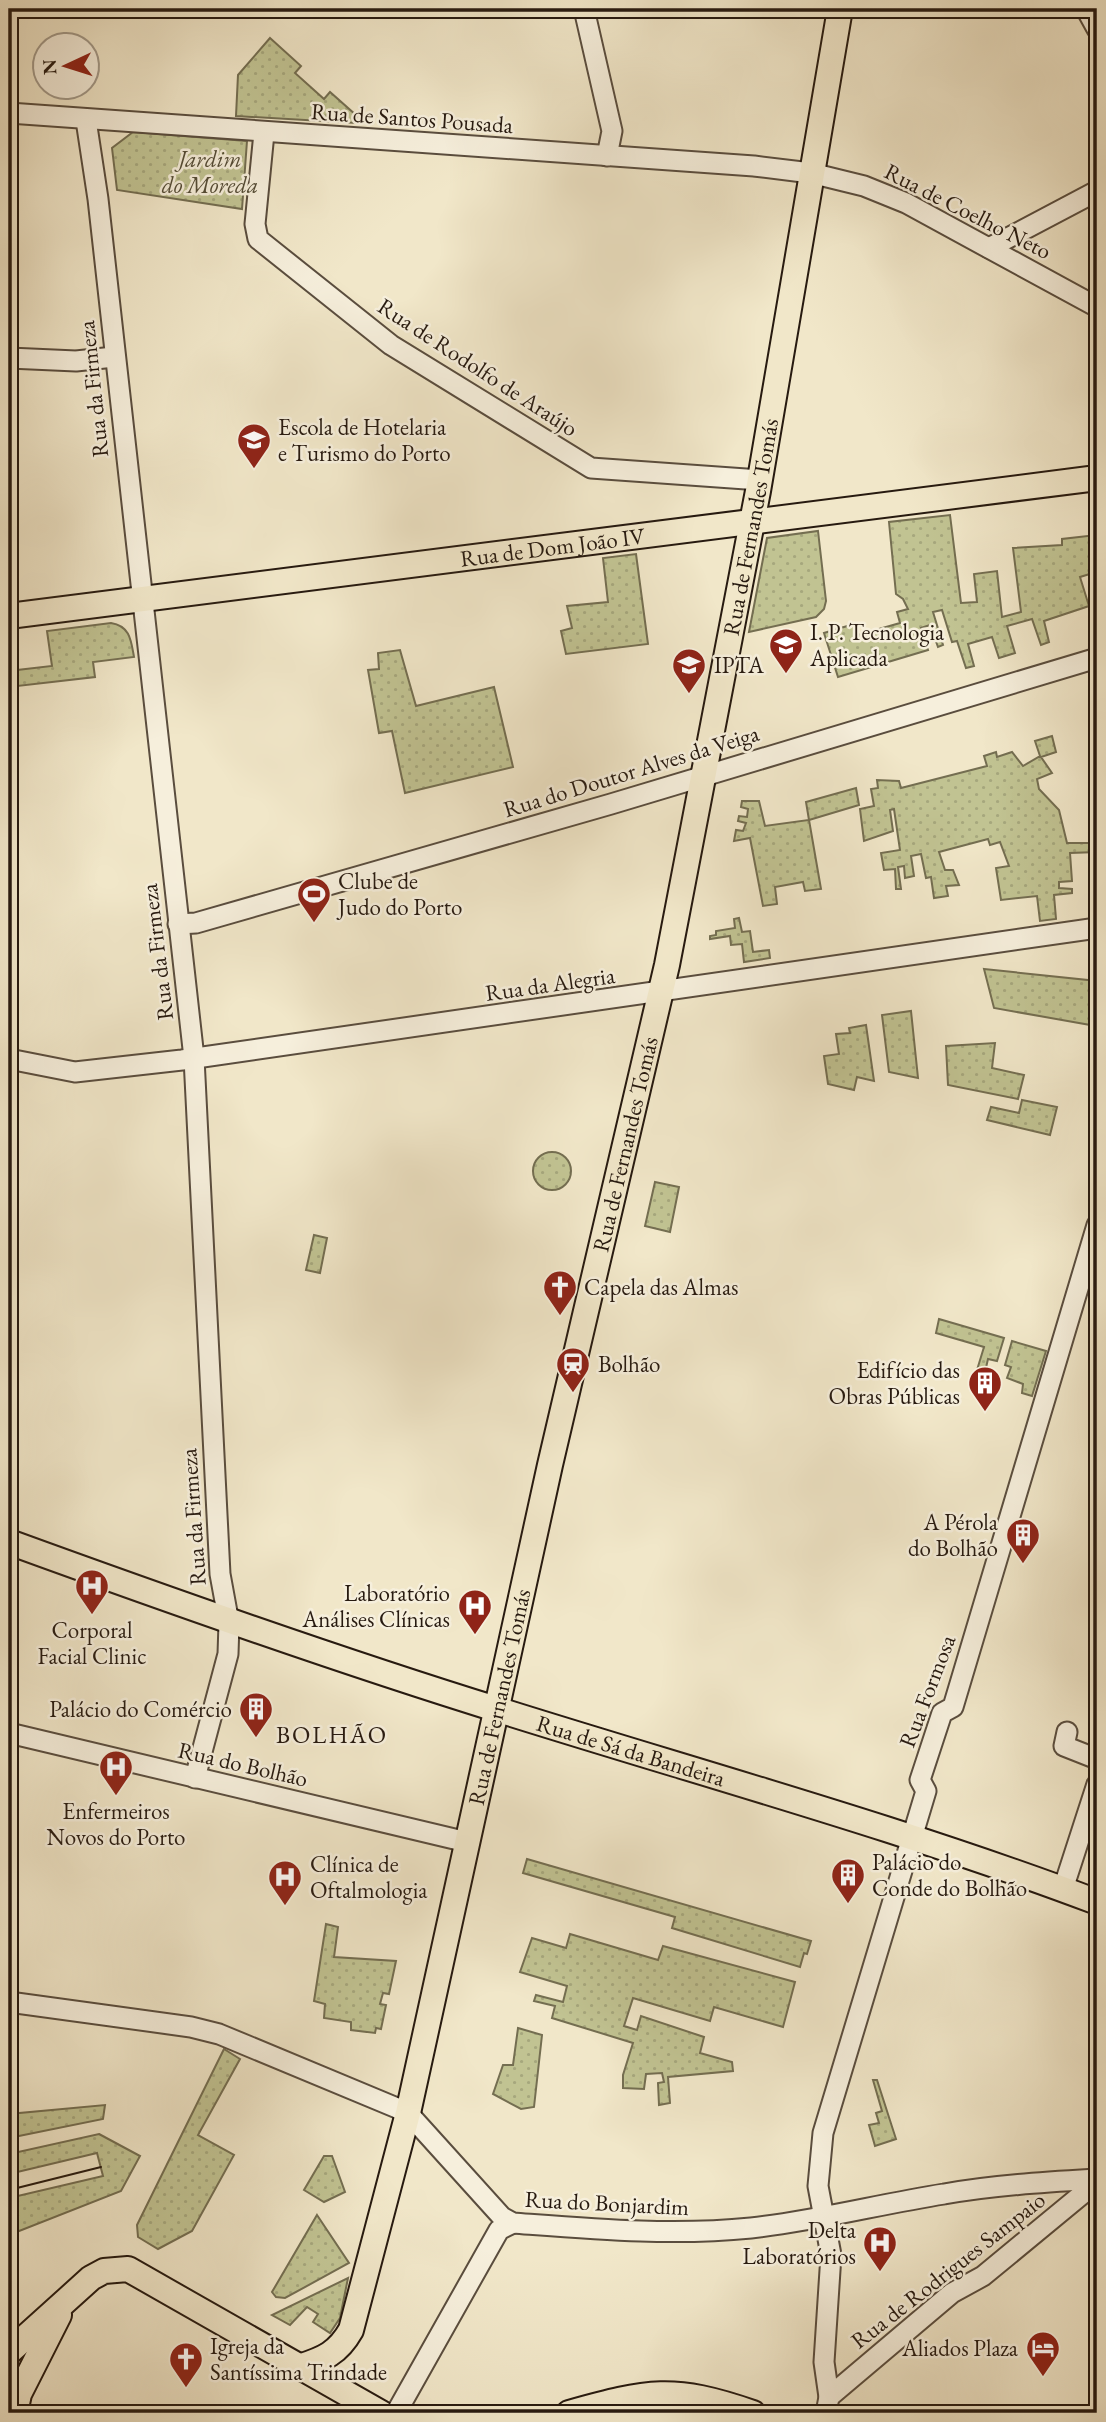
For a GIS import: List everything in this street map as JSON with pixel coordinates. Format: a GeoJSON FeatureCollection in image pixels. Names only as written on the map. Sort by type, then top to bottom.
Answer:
{"type":"FeatureCollection","features":[{"type":"Feature","properties":{"kind":"main road","name":"Rua de Fernandes Tomás"},"geometry":{"type":"LineString","coordinates":[[299,2367],[322,2360],[340,2348],[351,2330],[408,2113],[589,1294],[660,993],[705,774],[802,252],[811,173],[840,9]]}},
{"type":"Feature","properties":{"kind":"main road","name":"Rua de Dom João IV"},"geometry":{"type":"LineString","coordinates":[[9,615],[1097,478]]}},
{"type":"Feature","properties":{"kind":"main road","name":"Rua de Sá da Bandeira"},"geometry":{"type":"LineString","coordinates":[[9,1542],[229,1623],[496,1709],[912,1837],[1097,1902]]}},
{"type":"Feature","properties":{"kind":"main road"},"geometry":{"type":"LineString","coordinates":[[9,2352],[91,2278],[104,2271],[128,2269],[381,2413]]}},
{"type":"Feature","properties":{"kind":"main road"},"geometry":{"type":"LineString","coordinates":[[15,2413],[19,2394],[64,2305]]}},
{"type":"Feature","properties":{"kind":"main road"},"geometry":{"type":"LineString","coordinates":[[569,2413],[632,2396],[657,2393],[706,2397],[753,2413]]}},
{"type":"Feature","properties":{"kind":"street"},"geometry":{"type":"LineString","coordinates":[[584,9],[612,131],[607,156]]}},
{"type":"Feature","properties":{"kind":"street"},"geometry":{"type":"LineString","coordinates":[[1086,9],[1097,29]]}},
{"type":"Feature","properties":{"kind":"street","name":"Rua de Santos Pousada"},"geometry":{"type":"LineString","coordinates":[[9,113],[811,173]]}},
{"type":"Feature","properties":{"kind":"street","name":"Rua da Firmeza"},"geometry":{"type":"LineString","coordinates":[[86,120],[98,199],[194,1058],[220,1574],[229,1623],[226,1667],[195,1778]]}},
{"type":"Feature","properties":{"kind":"street","name":"Rua de Rodolfo de Araújo"},"geometry":{"type":"LineString","coordinates":[[264,133],[255,224],[258,239],[391,345],[591,468],[760,480]]}},
{"type":"Feature","properties":{"kind":"street","name":"Rua de Coelho Neto"},"geometry":{"type":"LineString","coordinates":[[811,173],[864,186],[895,199],[1097,307]]}},
{"type":"Feature","properties":{"kind":"street"},"geometry":{"type":"LineString","coordinates":[[989,248],[1097,191]]}},
{"type":"Feature","properties":{"kind":"street"},"geometry":{"type":"LineString","coordinates":[[9,358],[76,361],[114,357]]}},
{"type":"Feature","properties":{"kind":"street","name":"Rua do Doutor Alves da Veiga"},"geometry":{"type":"LineString","coordinates":[[178,924],[196,923],[474,845],[1097,658]]}},
{"type":"Feature","properties":{"kind":"street","name":"Rua da Alegria"},"geometry":{"type":"LineString","coordinates":[[9,1059],[75,1072],[194,1058],[1097,928]]}},
{"type":"Feature","properties":{"kind":"street","name":"Rua Formosa"},"geometry":{"type":"LineString","coordinates":[[828,2405],[824,2362],[831,2255],[818,2186],[823,2133],[926,1791],[920,1780],[942,1713],[953,1707],[1097,1225]]}},
{"type":"Feature","properties":{"kind":"street"},"geometry":{"type":"LineString","coordinates":[[1067,1732],[1064,1746],[1097,1759]]}},
{"type":"Feature","properties":{"kind":"street","name":"Rua do Bolhão"},"geometry":{"type":"LineString","coordinates":[[9,1733],[467,1842]]}},
{"type":"Feature","properties":{"kind":"street"},"geometry":{"type":"LineString","coordinates":[[1063,1889],[1097,1784]]}},
{"type":"Feature","properties":{"kind":"street","name":"Rua do Bonjardim"},"geometry":{"type":"LineString","coordinates":[[9,2002],[191,2027],[233,2038],[408,2113],[502,2217],[513,2223],[671,2234],[752,2228],[947,2193],[1097,2180]]}},
{"type":"Feature","properties":{"kind":"street","name":"Rua de Rodrigues Sampaio"},"geometry":{"type":"LineString","coordinates":[[828,2405],[952,2293],[983,2276],[1097,2180]]}},
{"type":"Feature","properties":{"kind":"street"},"geometry":{"type":"LineString","coordinates":[[396,2413],[499,2230],[513,2223]]}},
{"type":"Feature","properties":{"kind":"green space"},"geometry":{"type":"Polygon","coordinates":[[[270,38],[301,66],[295,73],[324,99],[330,92],[357,116],[356,123],[236,116],[238,75],[270,38]]]}},
{"type":"Feature","properties":{"kind":"green space","name":"Jardim do Moreda"},"geometry":{"type":"Polygon","coordinates":[[[133,132],[247,141],[242,209],[117,190],[112,148],[133,132]]]}},
{"type":"Feature","properties":{"kind":"green space"},"geometry":{"type":"Polygon","coordinates":[[[950,515],[961,603],[977,602],[974,574],[997,571],[1002,617],[1021,612],[1013,548],[1062,545],[1062,539],[1096,535],[1097,587],[1093,573],[1080,577],[1089,606],[1044,621],[1049,642],[1041,645],[1032,619],[1007,626],[1015,653],[999,658],[992,637],[968,644],[974,666],[966,668],[957,641],[952,642],[942,610],[933,612],[943,645],[938,647],[930,625],[921,628],[928,650],[838,677],[824,633],[854,624],[858,635],[900,623],[897,612],[908,609],[903,599],[896,594],[889,522],[950,515]]]}},
{"type":"Feature","properties":{"kind":"green space"},"geometry":{"type":"Polygon","coordinates":[[[818,531],[826,601],[824,609],[816,617],[749,632],[767,538],[818,531]]]}},
{"type":"Feature","properties":{"kind":"green space"},"geometry":{"type":"Polygon","coordinates":[[[636,554],[648,644],[566,654],[561,631],[572,628],[567,606],[608,602],[603,558],[636,554]]]}},
{"type":"Feature","properties":{"kind":"green space"},"geometry":{"type":"Polygon","coordinates":[[[111,623],[126,631],[134,657],[93,662],[95,677],[9,687],[9,671],[52,666],[47,631],[111,623]]]}},
{"type":"Feature","properties":{"kind":"green space"},"geometry":{"type":"Polygon","coordinates":[[[400,650],[416,706],[494,687],[513,767],[405,793],[392,731],[379,733],[368,670],[379,669],[378,653],[400,650]]]}},
{"type":"Feature","properties":{"kind":"green space"},"geometry":{"type":"Polygon","coordinates":[[[1052,736],[1056,752],[1041,757],[1052,773],[1037,779],[1039,789],[1059,810],[1067,843],[1097,843],[1097,852],[1070,853],[1072,881],[1059,882],[1059,888],[1072,889],[1072,893],[1054,895],[1056,919],[1040,921],[1037,896],[1001,900],[996,868],[1009,866],[1000,842],[990,845],[988,839],[939,852],[945,870],[953,870],[959,885],[946,886],[948,896],[934,898],[931,877],[926,878],[921,854],[911,856],[914,876],[905,878],[904,866],[898,867],[901,889],[896,889],[895,869],[884,870],[881,853],[900,850],[894,809],[890,810],[893,831],[864,841],[860,809],[874,806],[871,789],[878,788],[877,780],[899,781],[901,788],[987,766],[984,756],[996,752],[997,757],[1012,752],[1023,766],[1040,756],[1035,741],[1052,736]]]}},
{"type":"Feature","properties":{"kind":"green space"},"geometry":{"type":"Polygon","coordinates":[[[856,788],[859,805],[809,820],[806,802],[856,788]]]}},
{"type":"Feature","properties":{"kind":"green space"},"geometry":{"type":"Polygon","coordinates":[[[742,801],[759,801],[765,826],[809,820],[821,889],[805,891],[803,882],[775,887],[777,904],[763,906],[750,838],[734,841],[736,830],[743,831],[746,823],[738,821],[739,816],[747,817],[748,809],[741,807],[742,801]]]}},
{"type":"Feature","properties":{"kind":"green space"},"geometry":{"type":"Polygon","coordinates":[[[739,918],[742,932],[750,931],[753,952],[769,950],[770,958],[744,962],[742,944],[731,945],[730,936],[710,939],[710,936],[716,935],[716,931],[735,928],[734,919],[739,918]]]}},
{"type":"Feature","properties":{"kind":"green space"},"geometry":{"type":"Polygon","coordinates":[[[984,969],[1097,981],[1096,1026],[994,1008],[984,969]]]}},
{"type":"Feature","properties":{"kind":"green space"},"geometry":{"type":"Polygon","coordinates":[[[911,1011],[918,1078],[889,1072],[882,1015],[911,1011]]]}},
{"type":"Feature","properties":{"kind":"green space"},"geometry":{"type":"Polygon","coordinates":[[[866,1025],[874,1081],[857,1077],[854,1090],[828,1084],[824,1056],[839,1054],[836,1034],[850,1033],[849,1028],[866,1025]]]}},
{"type":"Feature","properties":{"kind":"green space"},"geometry":{"type":"Polygon","coordinates":[[[995,1043],[992,1068],[1024,1075],[1018,1099],[948,1085],[946,1046],[995,1043]]]}},
{"type":"Feature","properties":{"kind":"green space"},"geometry":{"type":"Polygon","coordinates":[[[1022,1100],[1057,1107],[1050,1135],[987,1120],[991,1107],[1019,1113],[1022,1100]]]}},
{"type":"Feature","properties":{"kind":"green space"},"geometry":{"type":"Polygon","coordinates":[[[552,1152],[565,1158],[571,1171],[565,1184],[552,1190],[539,1184],[533,1171],[539,1158],[552,1152]]]}},
{"type":"Feature","properties":{"kind":"green space"},"geometry":{"type":"Polygon","coordinates":[[[655,1182],[679,1187],[670,1232],[645,1226],[655,1182]]]}},
{"type":"Feature","properties":{"kind":"green space"},"geometry":{"type":"Polygon","coordinates":[[[314,1235],[327,1238],[320,1273],[306,1270],[314,1235]]]}},
{"type":"Feature","properties":{"kind":"green space"},"geometry":{"type":"Polygon","coordinates":[[[939,1319],[1004,1338],[997,1361],[988,1359],[985,1372],[977,1370],[984,1347],[936,1333],[939,1319]]]}},
{"type":"Feature","properties":{"kind":"green space"},"geometry":{"type":"Polygon","coordinates":[[[1012,1341],[1046,1351],[1032,1396],[1022,1393],[1023,1384],[1007,1378],[1011,1367],[1005,1365],[1012,1341]]]}},
{"type":"Feature","properties":{"kind":"green space"},"geometry":{"type":"Polygon","coordinates":[[[527,1859],[811,1941],[807,1954],[804,1953],[800,1967],[672,1928],[675,1917],[523,1873],[527,1859]]]}},
{"type":"Feature","properties":{"kind":"green space"},"geometry":{"type":"Polygon","coordinates":[[[326,1924],[338,1927],[334,1957],[396,1961],[389,1994],[383,1993],[380,2004],[386,2005],[381,2029],[376,2028],[375,2033],[351,2030],[351,2022],[324,2018],[325,2004],[314,2001],[326,1924]]]}},
{"type":"Feature","properties":{"kind":"green space"},"geometry":{"type":"Polygon","coordinates":[[[570,1934],[658,1960],[663,1946],[795,1982],[783,2027],[714,2007],[710,2021],[633,1998],[624,2026],[637,2030],[641,2016],[704,2037],[700,2053],[732,2062],[733,2071],[668,2077],[670,2103],[659,2105],[658,2083],[664,2082],[662,2073],[646,2074],[644,2089],[623,2088],[623,2075],[633,2043],[552,2018],[555,2006],[534,2001],[536,1995],[563,2002],[567,1986],[520,1972],[532,1938],[566,1948],[570,1934]]]}},
{"type":"Feature","properties":{"kind":"green space"},"geometry":{"type":"Polygon","coordinates":[[[518,2028],[542,2035],[534,2107],[521,2109],[493,2094],[503,2065],[513,2065],[518,2028]]]}},
{"type":"Feature","properties":{"kind":"green space"},"geometry":{"type":"Polygon","coordinates":[[[224,2049],[240,2059],[198,2135],[234,2155],[192,2231],[158,2249],[138,2237],[137,2225],[224,2049]]]}},
{"type":"Feature","properties":{"kind":"green space"},"geometry":{"type":"Polygon","coordinates":[[[873,2080],[877,2080],[896,2139],[875,2146],[869,2125],[879,2123],[876,2113],[882,2111],[873,2080]]]}},
{"type":"Feature","properties":{"kind":"green space"},"geometry":{"type":"Polygon","coordinates":[[[105,2105],[103,2119],[9,2138],[9,2114],[105,2105]]]}},
{"type":"Feature","properties":{"kind":"green space"},"geometry":{"type":"Polygon","coordinates":[[[99,2134],[140,2156],[121,2191],[9,2235],[9,2198],[103,2176],[97,2153],[9,2174],[9,2154],[99,2134]]]}},
{"type":"Feature","properties":{"kind":"green space"},"geometry":{"type":"Polygon","coordinates":[[[324,2156],[332,2156],[345,2192],[324,2202],[304,2190],[324,2156]]]}},
{"type":"Feature","properties":{"kind":"green space"},"geometry":{"type":"Polygon","coordinates":[[[317,2215],[349,2263],[285,2298],[276,2297],[272,2292],[317,2215]]]}},
{"type":"Feature","properties":{"kind":"green space"},"geometry":{"type":"Polygon","coordinates":[[[348,2278],[340,2318],[330,2333],[313,2322],[318,2314],[307,2307],[290,2325],[272,2315],[348,2278]]]}},
{"type":"Feature","properties":{"kind":"tram line"},"geometry":{"type":"LineString","coordinates":[[9,2190],[101,2167]]}},
{"type":"Feature","properties":{"kind":"place","name":"Escola de Hotelaria e Turismo do Porto"},"geometry":{"type":"Point","coordinates":[254,470]}},
{"type":"Feature","properties":{"kind":"place","name":"I. P. Tecnologia Aplicada"},"geometry":{"type":"Point","coordinates":[786,675]}},
{"type":"Feature","properties":{"kind":"place","name":"IPTA"},"geometry":{"type":"Point","coordinates":[689,695]}},
{"type":"Feature","properties":{"kind":"place","name":"Clube de Judo do Porto"},"geometry":{"type":"Point","coordinates":[314,924]}},
{"type":"Feature","properties":{"kind":"place","name":"Capela das Almas"},"geometry":{"type":"Point","coordinates":[560,1317]}},
{"type":"Feature","properties":{"kind":"place","name":"Bolhão"},"geometry":{"type":"Point","coordinates":[573,1394]}},
{"type":"Feature","properties":{"kind":"place","name":"Edifício das Obras Públicas"},"geometry":{"type":"Point","coordinates":[985,1413]}},
{"type":"Feature","properties":{"kind":"place","name":"A Pérola do Bolhão"},"geometry":{"type":"Point","coordinates":[1023,1565]}},
{"type":"Feature","properties":{"kind":"place","name":"Corporal Facial Clinic"},"geometry":{"type":"Point","coordinates":[92,1616]}},
{"type":"Feature","properties":{"kind":"place","name":"Laboratório Análises Clínicas"},"geometry":{"type":"Point","coordinates":[475,1636]}},
{"type":"Feature","properties":{"kind":"place","name":"Palácio do Comércio"},"geometry":{"type":"Point","coordinates":[256,1739]}},
{"type":"Feature","properties":{"kind":"place","name":"Enfermeiros Novos do Porto"},"geometry":{"type":"Point","coordinates":[116,1797]}},
{"type":"Feature","properties":{"kind":"place","name":"Palácio do Conde do Bolhão"},"geometry":{"type":"Point","coordinates":[848,1905]}},
{"type":"Feature","properties":{"kind":"place","name":"Clínica de Oftalmologia"},"geometry":{"type":"Point","coordinates":[285,1907]}},
{"type":"Feature","properties":{"kind":"place","name":"Delta Laboratórios"},"geometry":{"type":"Point","coordinates":[880,2273]}},
{"type":"Feature","properties":{"kind":"place","name":"Aliados Plaza"},"geometry":{"type":"Point","coordinates":[1043,2378]}},
{"type":"Feature","properties":{"kind":"place","name":"Igreja da Santíssima Trindade"},"geometry":{"type":"Point","coordinates":[186,2389]}},
{"type":"Feature","properties":{"kind":"district","name":"BOLHÃO"},"geometry":{"type":"Point","coordinates":[332,1735]}}]}
